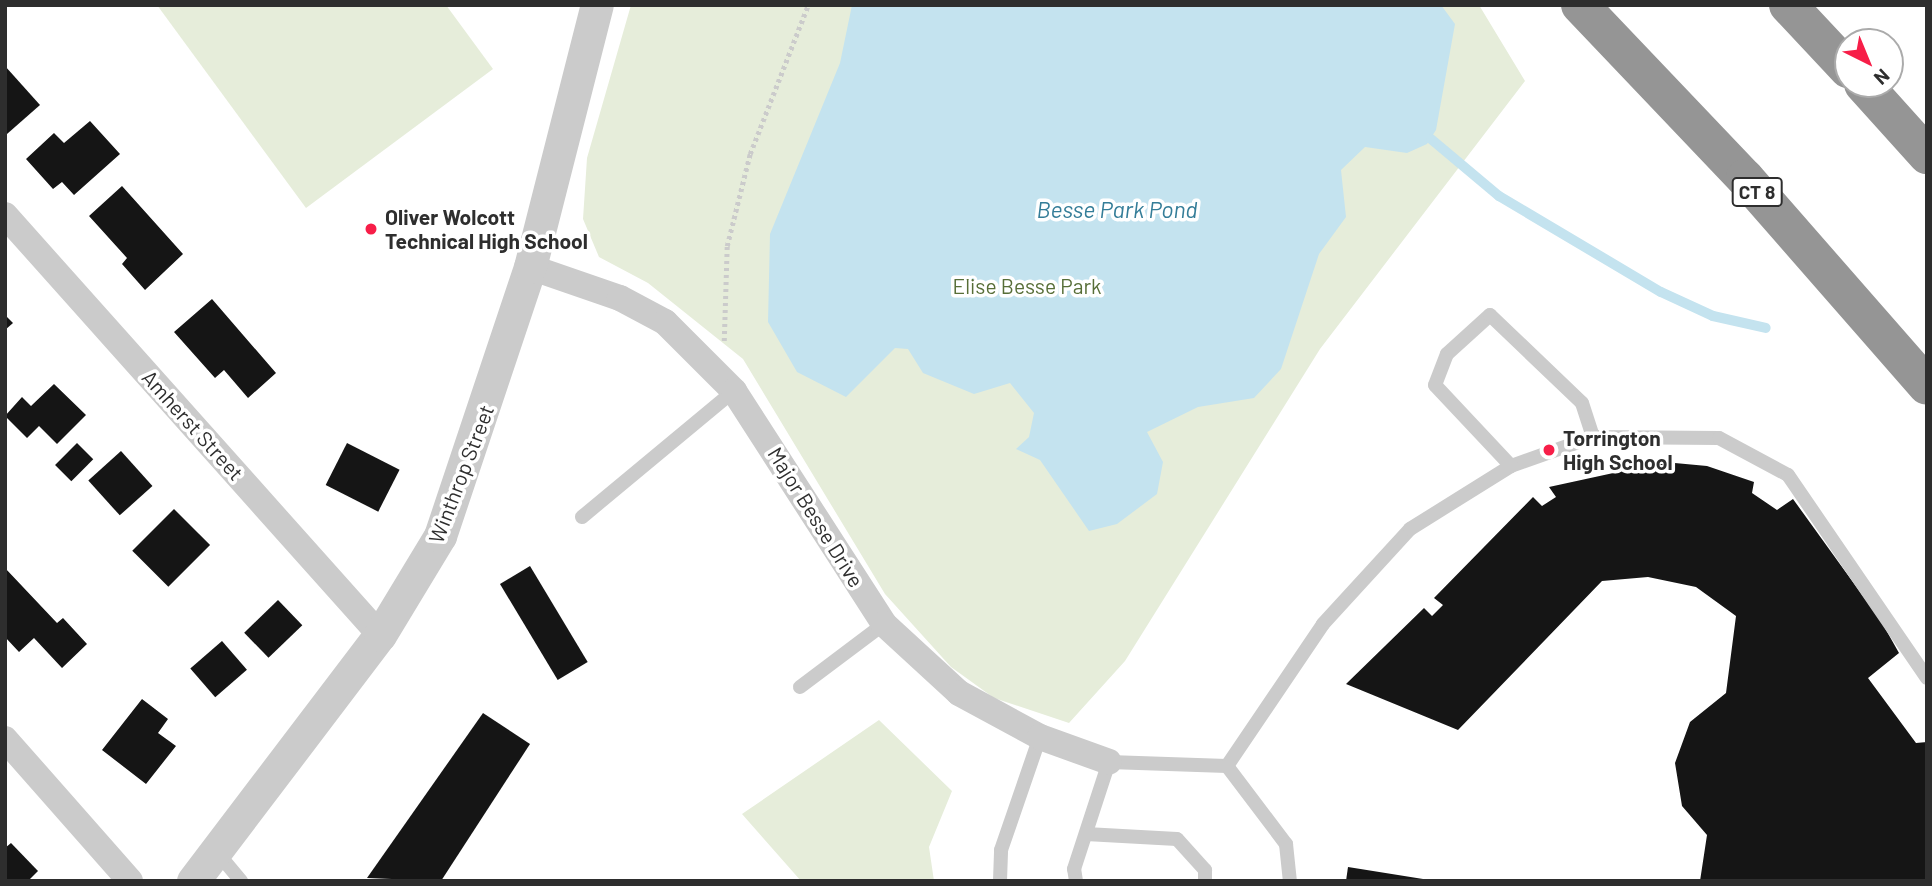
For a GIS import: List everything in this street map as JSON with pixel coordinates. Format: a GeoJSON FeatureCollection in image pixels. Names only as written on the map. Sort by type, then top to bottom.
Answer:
{"type":"FeatureCollection","features":[{"type":"Feature","properties":{"kind":"highway","name":"CT 8"},"geometry":{"type":"LineString","coordinates":[[1580,5],[1745,178],[1927,386]]}},
{"type":"Feature","properties":{"kind":"highway"},"geometry":{"type":"LineString","coordinates":[[1788,5],[1834,54]]}},
{"type":"Feature","properties":{"kind":"highway"},"geometry":{"type":"LineString","coordinates":[[1876,98],[1927,155]]}},
{"type":"Feature","properties":{"kind":"street","name":"Winthrop Street"},"geometry":{"type":"LineString","coordinates":[[193,881],[380,635],[440,536],[530,267],[597,5]]}},
{"type":"Feature","properties":{"kind":"street","name":"Amherst Street"},"geometry":{"type":"LineString","coordinates":[[5,215],[380,635]]}},
{"type":"Feature","properties":{"kind":"street","name":"Major Besse Drive"},"geometry":{"type":"LineString","coordinates":[[530,267],[620,298],[664,322],[705,359],[734,391],[884,624],[959,693],[1040,737],[1109,762]]}},
{"type":"Feature","properties":{"kind":"street"},"geometry":{"type":"LineString","coordinates":[[5,739],[131,881]]}},
{"type":"Feature","properties":{"kind":"lane"},"geometry":{"type":"LineString","coordinates":[[1511,466],[1435,385],[1447,354],[1490,315],[1582,403],[1593,437]]}},
{"type":"Feature","properties":{"kind":"lane"},"geometry":{"type":"LineString","coordinates":[[582,517],[734,391]]}},
{"type":"Feature","properties":{"kind":"lane"},"geometry":{"type":"LineString","coordinates":[[1227,766],[1323,624],[1410,528],[1511,466],[1593,437],[1719,438],[1788,475],[1927,678]]}},
{"type":"Feature","properties":{"kind":"lane"},"geometry":{"type":"LineString","coordinates":[[800,687],[884,624]]}},
{"type":"Feature","properties":{"kind":"lane"},"geometry":{"type":"LineString","coordinates":[[1000,881],[1001,850],[1040,737]]}},
{"type":"Feature","properties":{"kind":"lane"},"geometry":{"type":"LineString","coordinates":[[1076,881],[1086,834],[1109,762],[1227,766]]}},
{"type":"Feature","properties":{"kind":"lane"},"geometry":{"type":"LineString","coordinates":[[1227,766],[1286,844],[1290,881]]}},
{"type":"Feature","properties":{"kind":"lane"},"geometry":{"type":"LineString","coordinates":[[1086,834],[1177,839],[1205,870],[1205,881]]}},
{"type":"Feature","properties":{"kind":"lane"},"geometry":{"type":"LineString","coordinates":[[216,851],[241,881]]}},
{"type":"Feature","properties":{"kind":"path"},"geometry":{"type":"LineString","coordinates":[[705,359],[724,345],[727,246],[750,154],[808,5]]}},
{"type":"Feature","properties":{"kind":"green space"},"geometry":{"type":"Polygon","coordinates":[[[157,5],[446,5],[493,69],[306,208],[157,5]]]}},
{"type":"Feature","properties":{"kind":"green space","name":"Elise Besse Park"},"geometry":{"type":"Polygon","coordinates":[[[631,5],[1479,5],[1525,81],[1320,349],[1125,661],[1069,723],[994,698],[951,667],[885,594],[743,359],[648,283],[599,257],[583,219],[587,158],[631,5]]]}},
{"type":"Feature","properties":{"kind":"green space"},"geometry":{"type":"Polygon","coordinates":[[[879,720],[952,791],[929,847],[934,881],[801,881],[742,814],[879,720]]]}},
{"type":"Feature","properties":{"kind":"water","name":"Besse Park Pond"},"geometry":{"type":"Polygon","coordinates":[[[852,5],[1441,5],[1455,24],[1436,130],[1427,144],[1407,153],[1365,147],[1341,170],[1346,217],[1319,254],[1281,369],[1254,398],[1198,407],[1147,432],[1163,462],[1157,494],[1117,524],[1089,531],[1040,460],[1016,449],[1029,437],[1034,413],[1010,383],[974,394],[923,373],[908,349],[895,348],[846,397],[797,372],[768,322],[770,234],[840,63],[852,5]]]}},
{"type":"Feature","properties":{"kind":"building"},"geometry":{"type":"Polygon","coordinates":[[[5,66],[40,105],[7,134],[5,132],[5,66]]]}},
{"type":"Feature","properties":{"kind":"building"},"geometry":{"type":"Polygon","coordinates":[[[90,121],[120,154],[74,195],[62,182],[53,189],[26,159],[54,133],[64,143],[90,121]]]}},
{"type":"Feature","properties":{"kind":"building"},"geometry":{"type":"Polygon","coordinates":[[[122,186],[183,254],[145,290],[122,264],[127,258],[89,216],[122,186]]]}},
{"type":"Feature","properties":{"kind":"building"},"geometry":{"type":"Polygon","coordinates":[[[212,299],[276,373],[248,398],[224,370],[215,378],[174,332],[212,299]]]}},
{"type":"Feature","properties":{"kind":"building"},"geometry":{"type":"Polygon","coordinates":[[[5,315],[13,323],[5,330],[5,315]]]}},
{"type":"Feature","properties":{"kind":"building"},"geometry":{"type":"Polygon","coordinates":[[[54,384],[86,415],[57,444],[39,426],[27,438],[5,416],[22,397],[31,406],[54,384]]]}},
{"type":"Feature","properties":{"kind":"building"},"geometry":{"type":"Polygon","coordinates":[[[77,443],[93,459],[71,481],[55,465],[77,443]]]}},
{"type":"Feature","properties":{"kind":"building"},"geometry":{"type":"Polygon","coordinates":[[[347,443],[400,470],[378,512],[326,485],[347,443]]]}},
{"type":"Feature","properties":{"kind":"building"},"geometry":{"type":"Polygon","coordinates":[[[121,451],[152,486],[120,515],[88,480],[121,451]]]}},
{"type":"Feature","properties":{"kind":"building"},"geometry":{"type":"Polygon","coordinates":[[[1664,462],[1707,466],[1754,482],[1752,493],[1777,510],[1793,499],[1881,621],[1899,653],[1868,678],[1916,743],[1927,742],[1927,881],[1700,881],[1707,835],[1682,806],[1675,763],[1690,722],[1726,693],[1736,616],[1696,587],[1648,577],[1602,581],[1458,730],[1346,684],[1424,608],[1432,616],[1443,605],[1434,598],[1533,497],[1542,506],[1556,497],[1549,487],[1664,462]]]}},
{"type":"Feature","properties":{"kind":"building"},"geometry":{"type":"Polygon","coordinates":[[[174,509],[210,545],[168,587],[132,551],[174,509]]]}},
{"type":"Feature","properties":{"kind":"building"},"geometry":{"type":"Polygon","coordinates":[[[530,566],[588,662],[558,680],[500,584],[530,566]]]}},
{"type":"Feature","properties":{"kind":"building"},"geometry":{"type":"Polygon","coordinates":[[[5,568],[57,623],[63,618],[87,644],[62,668],[34,638],[19,652],[5,637],[5,568]]]}},
{"type":"Feature","properties":{"kind":"building"},"geometry":{"type":"Polygon","coordinates":[[[278,600],[302,625],[269,658],[244,633],[278,600]]]}},
{"type":"Feature","properties":{"kind":"building"},"geometry":{"type":"Polygon","coordinates":[[[222,641],[247,670],[215,697],[190,669],[222,641]]]}},
{"type":"Feature","properties":{"kind":"building"},"geometry":{"type":"Polygon","coordinates":[[[142,699],[168,719],[158,733],[176,746],[146,784],[102,750],[142,699]]]}},
{"type":"Feature","properties":{"kind":"building"},"geometry":{"type":"Polygon","coordinates":[[[483,713],[530,744],[441,881],[367,878],[483,713]]]}},
{"type":"Feature","properties":{"kind":"building"},"geometry":{"type":"Polygon","coordinates":[[[11,843],[38,871],[28,881],[5,881],[5,848],[11,843]]]}},
{"type":"Feature","properties":{"kind":"building"},"geometry":{"type":"Polygon","coordinates":[[[1348,867],[1423,879],[1423,881],[1346,881],[1348,867]]]}},
{"type":"Feature","properties":{"kind":"waterway"},"geometry":{"type":"LineString","coordinates":[[1431,139],[1499,196],[1661,292],[1713,316],[1766,328]]}},
{"type":"Feature","properties":{"kind":"place","name":"Oliver Wolcott Technical High School"},"geometry":{"type":"Point","coordinates":[371,229]}},
{"type":"Feature","properties":{"kind":"place","name":"Torrington High School"},"geometry":{"type":"Point","coordinates":[1549,450]}}]}
